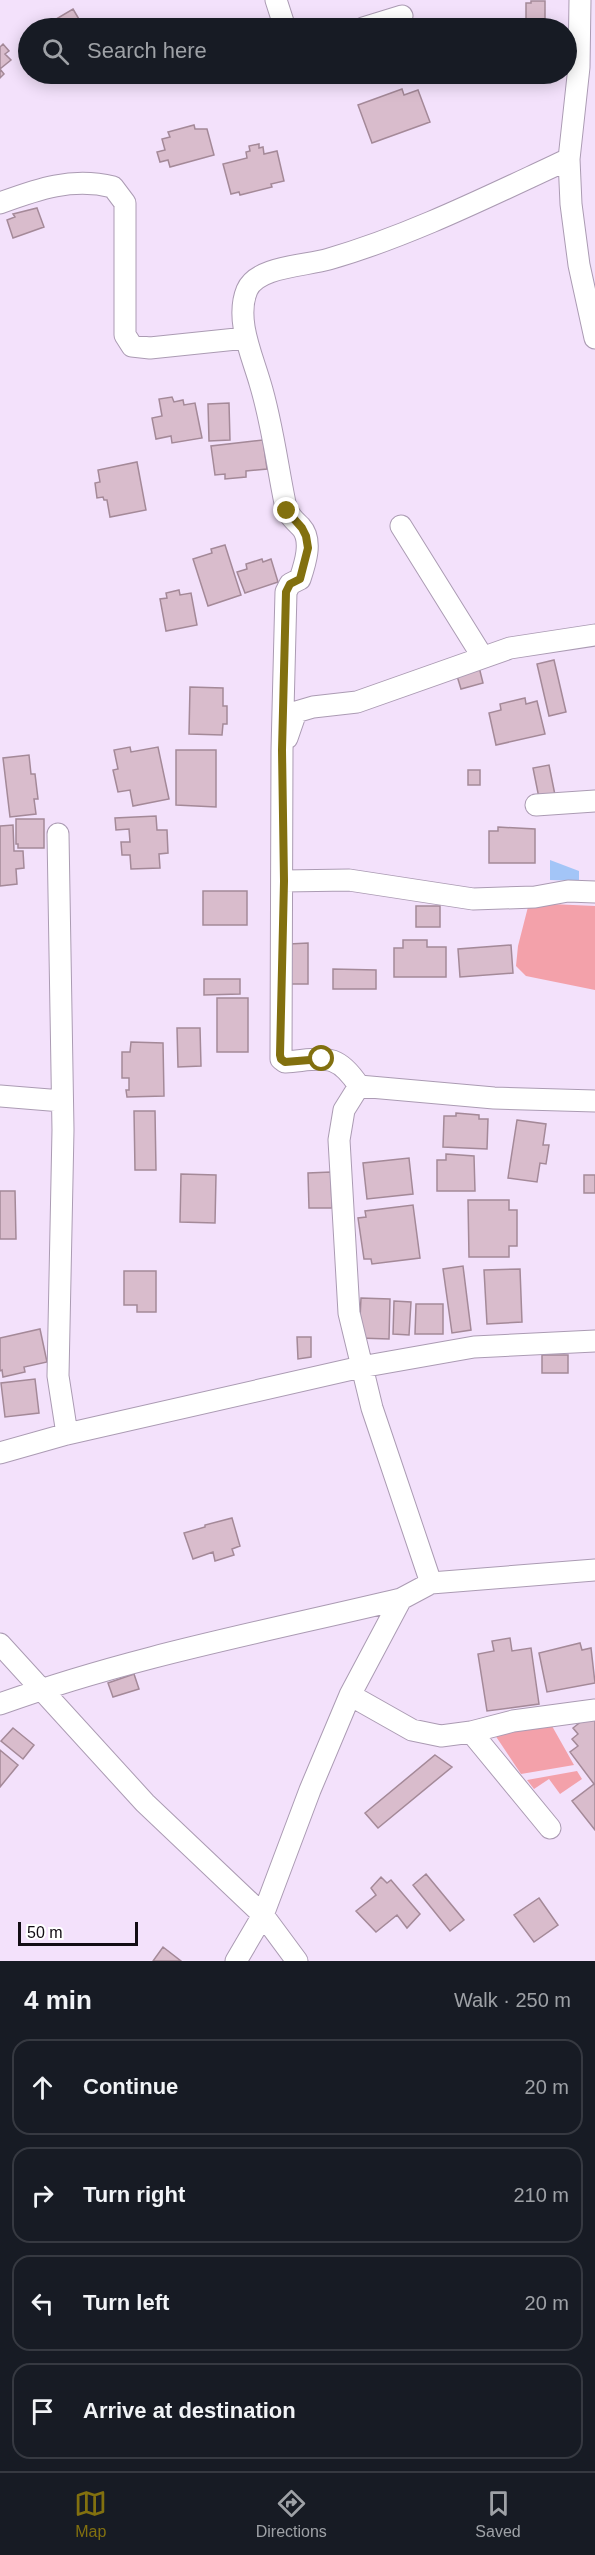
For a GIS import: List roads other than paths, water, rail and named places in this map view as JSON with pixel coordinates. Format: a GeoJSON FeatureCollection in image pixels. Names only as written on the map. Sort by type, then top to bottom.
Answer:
{"type":"FeatureCollection","features":[{"type":"Feature","properties":{"kind":"street"},"geometry":{"type":"LineString","coordinates":[[276,0],[282,18]]}},
{"type":"Feature","properties":{"kind":"street"},"geometry":{"type":"LineString","coordinates":[[580,0],[587,66],[569,159],[579,265],[595,338]]}},
{"type":"Feature","properties":{"kind":"street"},"geometry":{"type":"LineString","coordinates":[[396,18],[402,16]]}},
{"type":"Feature","properties":{"kind":"street"},"geometry":{"type":"LineString","coordinates":[[359,1086],[347,1068],[332,1060],[285,1062],[281,1059],[284,881],[282,750],[286,592],[290,584],[300,579],[308,548],[302,528],[287,511],[260,383],[246,338],[244,301],[248,288],[262,274],[328,260],[373,245],[569,159]]}},
{"type":"Feature","properties":{"kind":"street"},"geometry":{"type":"LineString","coordinates":[[0,203],[48,186],[75,182],[112,187],[125,203],[125,335],[132,346],[150,348],[246,338]]}},
{"type":"Feature","properties":{"kind":"street"},"geometry":{"type":"LineString","coordinates":[[401,526],[482,656]]}},
{"type":"Feature","properties":{"kind":"street"},"geometry":{"type":"LineString","coordinates":[[282,750],[296,712],[313,707],[357,702],[510,648],[595,635]]}},
{"type":"Feature","properties":{"kind":"street"},"geometry":{"type":"LineString","coordinates":[[536,805],[595,801]]}},
{"type":"Feature","properties":{"kind":"street"},"geometry":{"type":"LineString","coordinates":[[58,834],[62,1101],[58,1376],[67,1434]]}},
{"type":"Feature","properties":{"kind":"street"},"geometry":{"type":"LineString","coordinates":[[284,881],[349,880],[472,899],[535,897],[568,891],[595,892]]}},
{"type":"Feature","properties":{"kind":"street"},"geometry":{"type":"LineString","coordinates":[[359,1086],[494,1098],[595,1101]]}},
{"type":"Feature","properties":{"kind":"street"},"geometry":{"type":"LineString","coordinates":[[359,1086],[344,1110],[339,1140],[349,1313],[361,1367],[384,1445],[431,1583]]}},
{"type":"Feature","properties":{"kind":"street"},"geometry":{"type":"LineString","coordinates":[[0,1096],[62,1101]]}},
{"type":"Feature","properties":{"kind":"street"},"geometry":{"type":"LineString","coordinates":[[0,1453],[67,1434],[361,1367],[474,1347],[595,1341]]}},
{"type":"Feature","properties":{"kind":"street"},"geometry":{"type":"LineString","coordinates":[[0,1704],[40,1689],[146,1660],[401,1599],[431,1583],[595,1570]]}},
{"type":"Feature","properties":{"kind":"street"},"geometry":{"type":"LineString","coordinates":[[236,1961],[263,1915],[310,1790],[350,1695],[401,1599]]}},
{"type":"Feature","properties":{"kind":"street"},"geometry":{"type":"LineString","coordinates":[[0,1644],[145,1803],[263,1915],[297,1961]]}},
{"type":"Feature","properties":{"kind":"street"},"geometry":{"type":"LineString","coordinates":[[350,1695],[412,1730],[441,1736],[471,1732],[513,1721],[595,1710]]}},
{"type":"Feature","properties":{"kind":"street"},"geometry":{"type":"LineString","coordinates":[[471,1732],[550,1828]]}},
{"type":"Feature","properties":{"kind":"water"},"geometry":{"type":"Polygon","coordinates":[[[550,860],[579,871],[579,881],[550,880],[550,860]]]}}]}
